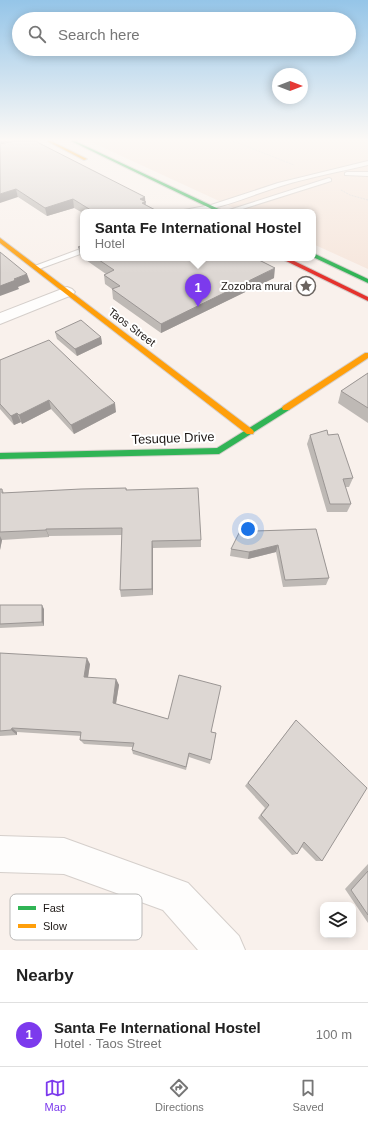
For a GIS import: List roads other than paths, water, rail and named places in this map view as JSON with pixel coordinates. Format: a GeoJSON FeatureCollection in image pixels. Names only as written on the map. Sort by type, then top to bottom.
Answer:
{"type":"FeatureCollection","features":[{"type":"Feature","properties":{"kind":"street"},"geometry":{"type":"LineString","coordinates":[[166,185],[216,209]]}},
{"type":"Feature","properties":{"kind":"street"},"geometry":{"type":"LineString","coordinates":[[175,204],[184,209]]}},
{"type":"Feature","properties":{"kind":"street","name":"Taos Street"},"geometry":{"type":"LineString","coordinates":[[0,240],[250,432]]}},
{"type":"Feature","properties":{"kind":"street"},"geometry":{"type":"LineString","coordinates":[[316,256],[368,281]]}},
{"type":"Feature","properties":{"kind":"street"},"geometry":{"type":"LineString","coordinates":[[289,261],[368,299]]}},
{"type":"Feature","properties":{"kind":"street"},"geometry":{"type":"LineString","coordinates":[[0,319],[67,292]]}},
{"type":"Feature","properties":{"kind":"street","name":"Tesuque Drive"},"geometry":{"type":"LineString","coordinates":[[0,456],[219,451],[368,354]]}},
{"type":"Feature","properties":{"kind":"street"},"geometry":{"type":"LineString","coordinates":[[0,854],[64,856],[174,896],[225,950]]}},
{"type":"Feature","properties":{"kind":"lane"},"geometry":{"type":"LineString","coordinates":[[200,209],[212,207],[276,185]]}},
{"type":"Feature","properties":{"kind":"lane"},"geometry":{"type":"LineString","coordinates":[[236,209],[311,185]]}},
{"type":"Feature","properties":{"kind":"lane"},"geometry":{"type":"LineString","coordinates":[[36,267],[80,251]]}},
{"type":"Feature","properties":{"kind":"place","name":"Zozobra mural"},"geometry":{"type":"Point","coordinates":[306,286]}},
{"type":"Feature","properties":{"kind":"place","name":"Santa Fe International Hostel"},"geometry":{"type":"Point","coordinates":[198,307]}}]}
